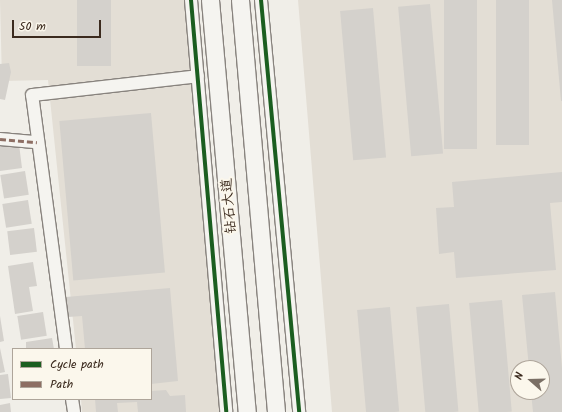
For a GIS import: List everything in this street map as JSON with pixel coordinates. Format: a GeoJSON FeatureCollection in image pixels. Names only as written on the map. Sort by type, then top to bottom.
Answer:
{"type":"FeatureCollection","features":[{"type":"Feature","properties":{"kind":"highway","name":"钻石大道"},"geometry":{"type":"LineString","coordinates":[[210,0],[247,412]]}},
{"type":"Feature","properties":{"kind":"highway","name":"钻石大道"},"geometry":{"type":"LineString","coordinates":[[240,0],[276,412]]}},
{"type":"Feature","properties":{"kind":"street"},"geometry":{"type":"LineString","coordinates":[[191,0],[226,412]]}},
{"type":"Feature","properties":{"kind":"street"},"geometry":{"type":"LineString","coordinates":[[261,0],[299,412]]}},
{"type":"Feature","properties":{"kind":"street"},"geometry":{"type":"LineString","coordinates":[[195,39],[214,38]]}},
{"type":"Feature","properties":{"kind":"street"},"geometry":{"type":"LineString","coordinates":[[66,348],[37,142],[32,95],[198,76]]}},
{"type":"Feature","properties":{"kind":"street"},"geometry":{"type":"LineString","coordinates":[[0,139],[37,142]]}},
{"type":"Feature","properties":{"kind":"street"},"geometry":{"type":"LineString","coordinates":[[212,243],[232,242]]}},
{"type":"Feature","properties":{"kind":"street"},"geometry":{"type":"LineString","coordinates":[[72,400],[74,412]]}},
{"type":"Feature","properties":{"kind":"shaded area"},"geometry":{"type":"Polygon","coordinates":[[[0,0],[198,0],[224,412],[82,412],[81,400],[152,400],[152,348],[76,348],[48,80],[2,81],[0,0]]]}},
{"type":"Feature","properties":{"kind":"shaded area"},"geometry":{"type":"Polygon","coordinates":[[[298,0],[562,0],[562,412],[332,412],[298,0]]]}},
{"type":"Feature","properties":{"kind":"building"},"geometry":{"type":"Polygon","coordinates":[[[77,0],[111,0],[111,66],[77,66],[77,0]]]}},
{"type":"Feature","properties":{"kind":"building"},"geometry":{"type":"Polygon","coordinates":[[[444,0],[477,0],[477,149],[444,149],[444,0]]]}},
{"type":"Feature","properties":{"kind":"building"},"geometry":{"type":"Polygon","coordinates":[[[496,0],[529,0],[529,145],[496,145],[496,0]]]}},
{"type":"Feature","properties":{"kind":"building"},"geometry":{"type":"Polygon","coordinates":[[[552,0],[562,0],[562,101],[561,101],[552,0]]]}},
{"type":"Feature","properties":{"kind":"building"},"geometry":{"type":"Polygon","coordinates":[[[430,4],[443,153],[411,156],[398,7],[430,4]]]}},
{"type":"Feature","properties":{"kind":"building"},"geometry":{"type":"Polygon","coordinates":[[[373,8],[386,157],[353,160],[340,11],[373,8]]]}},
{"type":"Feature","properties":{"kind":"building"},"geometry":{"type":"Polygon","coordinates":[[[9,63],[11,72],[5,100],[0,99],[0,64],[9,63]]]}},
{"type":"Feature","properties":{"kind":"building"},"geometry":{"type":"Polygon","coordinates":[[[151,113],[165,272],[73,280],[59,121],[151,113]]]}},
{"type":"Feature","properties":{"kind":"building"},"geometry":{"type":"Polygon","coordinates":[[[19,144],[22,168],[0,171],[0,146],[19,144]]]}},
{"type":"Feature","properties":{"kind":"building"},"geometry":{"type":"Polygon","coordinates":[[[25,171],[29,195],[4,199],[0,175],[25,171]]]}},
{"type":"Feature","properties":{"kind":"building"},"geometry":{"type":"Polygon","coordinates":[[[562,172],[562,202],[550,203],[556,270],[456,278],[454,252],[439,254],[436,208],[454,207],[452,182],[562,172]]]}},
{"type":"Feature","properties":{"kind":"building"},"geometry":{"type":"Polygon","coordinates":[[[28,200],[32,224],[6,228],[2,204],[28,200]]]}},
{"type":"Feature","properties":{"kind":"building"},"geometry":{"type":"Polygon","coordinates":[[[34,228],[37,252],[10,255],[7,231],[34,228]]]}},
{"type":"Feature","properties":{"kind":"building"},"geometry":{"type":"Polygon","coordinates":[[[33,262],[37,286],[29,287],[33,311],[15,314],[8,266],[33,262]]]}},
{"type":"Feature","properties":{"kind":"building"},"geometry":{"type":"Polygon","coordinates":[[[170,288],[178,381],[152,384],[152,348],[85,348],[82,316],[68,317],[66,297],[170,288]]]}},
{"type":"Feature","properties":{"kind":"building"},"geometry":{"type":"Polygon","coordinates":[[[555,292],[562,368],[562,412],[533,412],[532,400],[550,400],[550,360],[528,360],[522,295],[555,292]]]}},
{"type":"Feature","properties":{"kind":"building"},"geometry":{"type":"Polygon","coordinates":[[[502,300],[512,412],[479,412],[469,303],[502,300]]]}},
{"type":"Feature","properties":{"kind":"building"},"geometry":{"type":"Polygon","coordinates":[[[449,304],[458,412],[425,412],[416,307],[449,304]]]}},
{"type":"Feature","properties":{"kind":"building"},"geometry":{"type":"Polygon","coordinates":[[[390,307],[399,412],[366,412],[357,310],[390,307]]]}},
{"type":"Feature","properties":{"kind":"building"},"geometry":{"type":"Polygon","coordinates":[[[43,312],[47,336],[21,340],[17,316],[43,312]]]}},
{"type":"Feature","properties":{"kind":"building"},"geometry":{"type":"Polygon","coordinates":[[[0,316],[4,341],[0,342],[0,316]]]}},
{"type":"Feature","properties":{"kind":"building"},"geometry":{"type":"Polygon","coordinates":[[[52,338],[54,348],[26,348],[26,342],[52,338]]]}},
{"type":"Feature","properties":{"kind":"building"},"geometry":{"type":"Polygon","coordinates":[[[0,348],[5,372],[0,373],[0,348]]]}},
{"type":"Feature","properties":{"kind":"building"},"geometry":{"type":"Polygon","coordinates":[[[8,374],[11,398],[0,399],[0,375],[8,374]]]}},
{"type":"Feature","properties":{"kind":"building"},"geometry":{"type":"Polygon","coordinates":[[[166,390],[170,396],[185,395],[186,412],[138,412],[137,402],[117,403],[118,412],[96,412],[95,400],[152,400],[152,391],[166,390]]]}},
{"type":"Feature","properties":{"kind":"building"},"geometry":{"type":"Polygon","coordinates":[[[10,403],[11,412],[0,412],[0,405],[10,403]]]}},
{"type":"Feature","properties":{"kind":"marked path"},"geometry":{"type":"LineString","coordinates":[[0,139],[37,142]]}},
{"type":"Feature","properties":{"kind":"cycle path"},"geometry":{"type":"LineString","coordinates":[[191,0],[226,412]]}},
{"type":"Feature","properties":{"kind":"cycle path"},"geometry":{"type":"LineString","coordinates":[[261,0],[299,412]]}}]}
